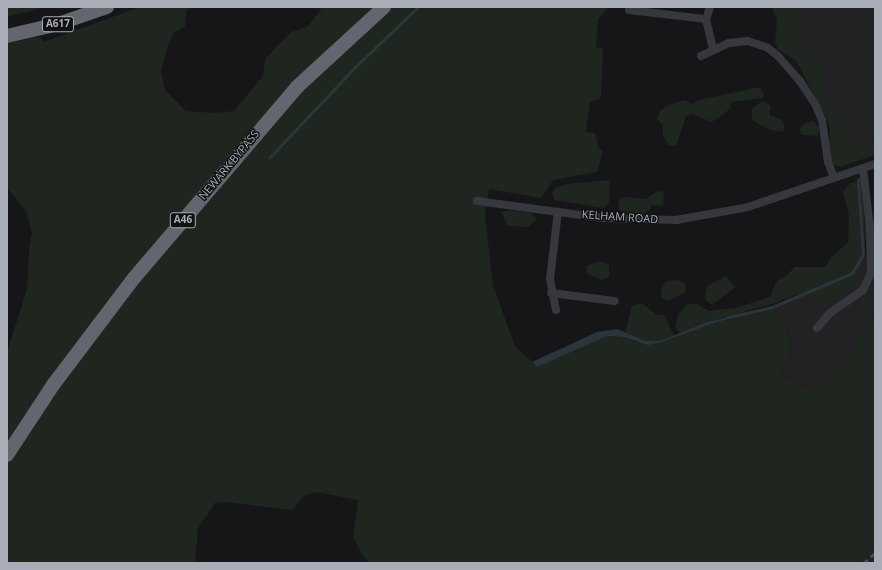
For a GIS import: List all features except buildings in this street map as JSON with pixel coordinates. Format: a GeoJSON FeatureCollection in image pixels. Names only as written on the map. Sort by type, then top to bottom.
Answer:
{"type":"FeatureCollection","features":[{"type":"Feature","properties":{"kind":"highway","name":"A617"},"geometry":{"type":"LineString","coordinates":[[7,36],[58,24],[107,7]]}},
{"type":"Feature","properties":{"kind":"highway","name":"NEWARK BYPASS"},"geometry":{"type":"LineString","coordinates":[[7,455],[53,384],[139,272],[297,86],[384,7]]}},
{"type":"Feature","properties":{"kind":"street"},"geometry":{"type":"LineString","coordinates":[[710,7],[706,20],[713,50]]}},
{"type":"Feature","properties":{"kind":"street"},"geometry":{"type":"LineString","coordinates":[[629,10],[638,9],[706,20]]}},
{"type":"Feature","properties":{"kind":"street"},"geometry":{"type":"LineString","coordinates":[[701,56],[729,43],[748,41],[768,48],[778,56],[800,81],[816,106],[822,120],[828,162],[834,178]]}},
{"type":"Feature","properties":{"kind":"street","name":"KELHAM ROAD"},"geometry":{"type":"LineString","coordinates":[[477,201],[644,221],[694,218],[748,207],[875,164]]}},
{"type":"Feature","properties":{"kind":"street"},"geometry":{"type":"LineString","coordinates":[[817,328],[830,313],[863,290],[871,273],[872,250],[863,168]]}},
{"type":"Feature","properties":{"kind":"street"},"geometry":{"type":"LineString","coordinates":[[556,310],[551,293],[558,211]]}},
{"type":"Feature","properties":{"kind":"street"},"geometry":{"type":"LineString","coordinates":[[551,293],[615,301]]}},
{"type":"Feature","properties":{"kind":"shaded area"},"geometry":{"type":"Polygon","coordinates":[[[7,7],[47,7],[7,17],[7,7]]]}},
{"type":"Feature","properties":{"kind":"shaded area"},"geometry":{"type":"Polygon","coordinates":[[[140,7],[192,7],[186,11],[185,26],[174,33],[168,45],[161,72],[165,90],[186,111],[215,113],[234,111],[263,76],[265,59],[291,32],[307,27],[321,10],[320,7],[609,7],[598,19],[596,47],[603,48],[601,96],[598,100],[590,102],[586,132],[595,133],[599,149],[603,151],[597,172],[553,180],[541,198],[489,189],[485,215],[493,285],[515,346],[537,366],[607,336],[624,337],[636,342],[662,342],[714,323],[772,307],[787,330],[791,351],[782,374],[809,390],[826,385],[875,318],[875,546],[858,563],[370,563],[361,553],[353,537],[358,500],[316,492],[305,495],[292,510],[226,502],[215,503],[198,528],[195,563],[7,563],[7,352],[27,289],[29,250],[32,233],[26,211],[7,188],[7,43],[39,37],[44,42],[140,7]]]}},
{"type":"Feature","properties":{"kind":"shaded area"},"geometry":{"type":"Polygon","coordinates":[[[772,7],[797,7],[805,23],[801,42],[808,56],[822,68],[827,96],[839,120],[846,125],[855,146],[874,141],[875,155],[841,167],[832,165],[828,148],[830,129],[826,117],[796,61],[778,49],[775,43],[777,19],[772,7]]]}},
{"type":"Feature","properties":{"kind":"shaded area"},"geometry":{"type":"Polygon","coordinates":[[[784,7],[875,7],[875,147],[841,160],[828,116],[784,7]]]}},
{"type":"Feature","properties":{"kind":"shaded area"},"geometry":{"type":"Polygon","coordinates":[[[759,87],[764,94],[763,98],[731,102],[730,109],[712,122],[692,114],[686,116],[676,146],[669,145],[663,136],[663,125],[657,119],[660,111],[668,105],[685,100],[692,104],[699,100],[759,87]]]}},
{"type":"Feature","properties":{"kind":"shaded area"},"geometry":{"type":"Polygon","coordinates":[[[763,101],[771,106],[769,115],[780,119],[785,126],[783,132],[768,129],[752,120],[752,108],[763,101]]]}},
{"type":"Feature","properties":{"kind":"shaded area"},"geometry":{"type":"Polygon","coordinates":[[[813,121],[819,127],[818,136],[802,135],[799,128],[805,123],[813,121]]]}},
{"type":"Feature","properties":{"kind":"shaded area"},"geometry":{"type":"Polygon","coordinates":[[[610,180],[609,202],[604,208],[554,200],[552,193],[556,188],[567,184],[610,180]]]}},
{"type":"Feature","properties":{"kind":"shaded area"},"geometry":{"type":"Polygon","coordinates":[[[860,181],[864,207],[865,249],[863,264],[852,286],[838,302],[823,306],[811,297],[799,294],[769,305],[707,322],[679,333],[675,327],[678,315],[687,304],[697,304],[709,311],[735,308],[770,297],[777,281],[788,275],[794,267],[826,267],[830,259],[848,242],[849,216],[843,191],[851,183],[860,181]]]}},
{"type":"Feature","properties":{"kind":"shaded area"},"geometry":{"type":"Polygon","coordinates":[[[657,191],[664,192],[663,206],[652,205],[647,214],[624,213],[619,209],[618,201],[625,197],[646,199],[657,191]]]}},
{"type":"Feature","properties":{"kind":"shaded area"},"geometry":{"type":"Polygon","coordinates":[[[510,210],[531,213],[537,219],[528,227],[508,226],[501,212],[510,210]]]}},
{"type":"Feature","properties":{"kind":"shaded area"},"geometry":{"type":"Polygon","coordinates":[[[875,218],[875,318],[826,385],[809,390],[782,374],[791,351],[787,330],[772,307],[852,273],[867,255],[864,222],[875,218]]]}},
{"type":"Feature","properties":{"kind":"shaded area"},"geometry":{"type":"Polygon","coordinates":[[[599,261],[609,265],[609,277],[602,280],[587,274],[587,266],[599,261]]]}},
{"type":"Feature","properties":{"kind":"shaded area"},"geometry":{"type":"Polygon","coordinates":[[[726,276],[735,287],[712,305],[705,299],[707,286],[726,276]]]}},
{"type":"Feature","properties":{"kind":"shaded area"},"geometry":{"type":"Polygon","coordinates":[[[678,280],[686,285],[685,292],[669,301],[661,298],[662,286],[667,281],[678,280]]]}},
{"type":"Feature","properties":{"kind":"shaded area"},"geometry":{"type":"Polygon","coordinates":[[[642,303],[657,315],[664,315],[674,335],[660,341],[646,341],[625,332],[632,306],[642,303]]]}},
{"type":"Feature","properties":{"kind":"shaded area"},"geometry":{"type":"Polygon","coordinates":[[[772,307],[714,323],[662,342],[648,345],[624,337],[607,336],[537,367],[532,362],[597,332],[617,329],[646,341],[660,341],[707,322],[772,307]]]}},
{"type":"Feature","properties":{"kind":"shaded area"},"geometry":{"type":"Polygon","coordinates":[[[875,546],[875,563],[858,563],[875,546]]]}},
{"type":"Feature","properties":{"kind":"waterway"},"geometry":{"type":"LineString","coordinates":[[269,158],[355,67],[418,7]]}},
{"type":"Feature","properties":{"kind":"waterway"},"geometry":{"type":"LineString","coordinates":[[728,317],[772,307],[852,273],[863,255],[858,179]]}},
{"type":"Feature","properties":{"kind":"railway"},"geometry":{"type":"LineString","coordinates":[[864,563],[875,553]]}}]}
